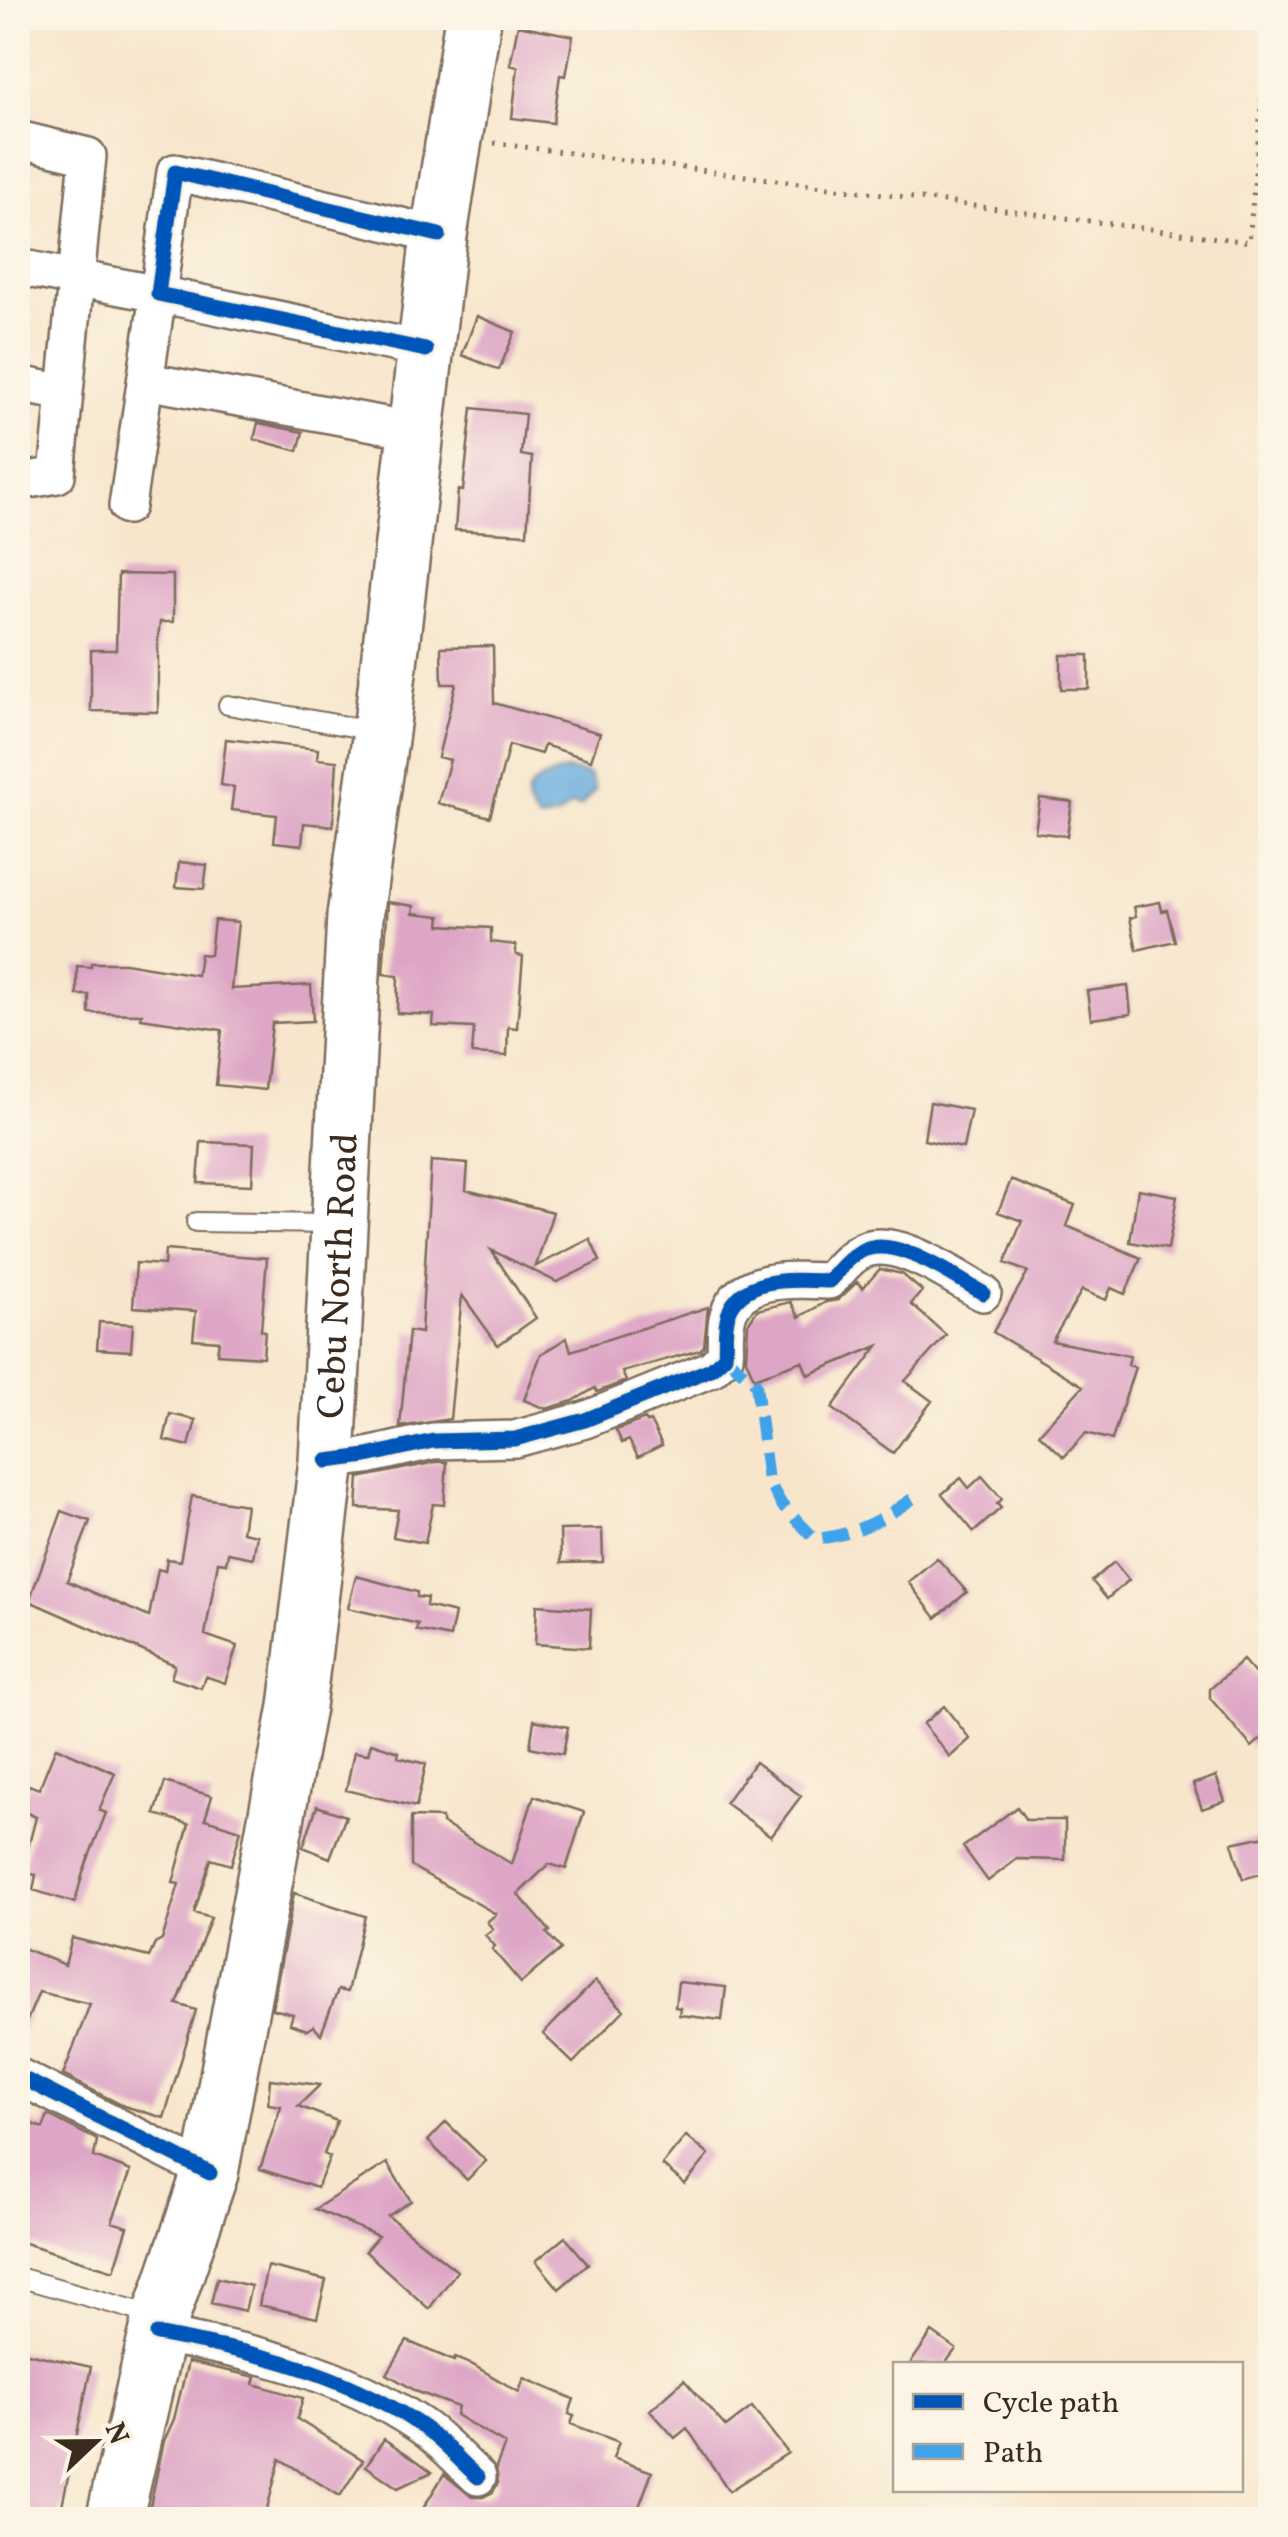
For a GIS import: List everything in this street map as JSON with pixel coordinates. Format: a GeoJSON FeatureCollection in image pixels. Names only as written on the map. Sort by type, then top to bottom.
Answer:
{"type":"FeatureCollection","features":[{"type":"Feature","properties":{"kind":"highway","name":"Cebu North Road"},"geometry":{"type":"LineString","coordinates":[[114,2520],[159,2326],[210,2172],[298,1706],[328,1461],[356,916],[439,236],[473,18]]}},
{"type":"Feature","properties":{"kind":"street"},"geometry":{"type":"LineString","coordinates":[[18,140],[88,156],[56,475],[18,482]]}},
{"type":"Feature","properties":{"kind":"street"},"geometry":{"type":"LineString","coordinates":[[127,506],[175,172],[439,236]]}},
{"type":"Feature","properties":{"kind":"street"},"geometry":{"type":"LineString","coordinates":[[18,267],[426,350]]}},
{"type":"Feature","properties":{"kind":"street"},"geometry":{"type":"LineString","coordinates":[[146,381],[416,431]]}},
{"type":"Feature","properties":{"kind":"street"},"geometry":{"type":"LineString","coordinates":[[18,384],[65,393]]}},
{"type":"Feature","properties":{"kind":"street"},"geometry":{"type":"LineString","coordinates":[[328,1461],[433,1440],[515,1439],[585,1420],[711,1369],[725,1356],[728,1314],[745,1293],[779,1279],[829,1281],[858,1252],[873,1247],[894,1246],[984,1292]]}},
{"type":"Feature","properties":{"kind":"street"},"geometry":{"type":"LineString","coordinates":[[18,2076],[210,2172]]}},
{"type":"Feature","properties":{"kind":"street"},"geometry":{"type":"LineString","coordinates":[[159,2326],[270,2356],[341,2382],[421,2425],[478,2476]]}},
{"type":"Feature","properties":{"kind":"lane"},"geometry":{"type":"LineString","coordinates":[[228,705],[381,732]]}},
{"type":"Feature","properties":{"kind":"lane"},"geometry":{"type":"LineString","coordinates":[[196,1222],[340,1224]]}},
{"type":"Feature","properties":{"kind":"lane"},"geometry":{"type":"LineString","coordinates":[[18,2277],[159,2326]]}},
{"type":"Feature","properties":{"kind":"path"},"geometry":{"type":"LineString","coordinates":[[456,138],[1249,242],[1269,18]]}},
{"type":"Feature","properties":{"kind":"water"},"geometry":{"type":"Polygon","coordinates":[[[568,770],[589,775],[595,790],[580,807],[572,805],[556,817],[539,820],[527,801],[532,786],[568,770]]]}},
{"type":"Feature","properties":{"kind":"building"},"geometry":{"type":"Polygon","coordinates":[[[518,25],[573,36],[566,76],[560,75],[553,123],[512,118],[518,67],[510,65],[518,25]]]}},
{"type":"Feature","properties":{"kind":"building"},"geometry":{"type":"Polygon","coordinates":[[[477,316],[515,332],[499,370],[462,355],[477,316]]]}},
{"type":"Feature","properties":{"kind":"building"},"geometry":{"type":"Polygon","coordinates":[[[472,408],[525,414],[521,455],[532,457],[527,534],[455,530],[472,408]]]}},
{"type":"Feature","properties":{"kind":"building"},"geometry":{"type":"Polygon","coordinates":[[[258,423],[303,432],[298,451],[254,439],[258,423]]]}},
{"type":"Feature","properties":{"kind":"building"},"geometry":{"type":"Polygon","coordinates":[[[118,574],[173,575],[173,622],[160,622],[158,638],[158,712],[91,711],[91,650],[116,650],[118,574]]]}},
{"type":"Feature","properties":{"kind":"building"},"geometry":{"type":"Polygon","coordinates":[[[493,646],[494,703],[600,733],[591,760],[544,745],[541,754],[509,745],[490,817],[438,803],[450,760],[438,757],[456,684],[442,684],[441,647],[493,646]]]}},
{"type":"Feature","properties":{"kind":"building"},"geometry":{"type":"Polygon","coordinates":[[[1061,655],[1089,655],[1089,689],[1061,689],[1061,655]]]}},
{"type":"Feature","properties":{"kind":"building"},"geometry":{"type":"Polygon","coordinates":[[[226,739],[318,749],[317,759],[337,761],[333,826],[304,823],[302,845],[274,842],[277,815],[231,810],[234,787],[221,785],[226,739]]]}},
{"type":"Feature","properties":{"kind":"building"},"geometry":{"type":"Polygon","coordinates":[[[1040,798],[1072,802],[1067,836],[1035,832],[1040,798]]]}},
{"type":"Feature","properties":{"kind":"building"},"geometry":{"type":"Polygon","coordinates":[[[179,862],[207,865],[204,889],[176,887],[179,862]]]}},
{"type":"Feature","properties":{"kind":"building"},"geometry":{"type":"Polygon","coordinates":[[[388,902],[414,906],[413,913],[441,916],[440,925],[491,928],[491,942],[516,945],[516,955],[523,956],[517,1028],[508,1027],[507,1056],[472,1054],[474,1028],[433,1026],[434,1015],[397,1013],[398,976],[383,974],[388,902]]]}},
{"type":"Feature","properties":{"kind":"building"},"geometry":{"type":"Polygon","coordinates":[[[1160,902],[1162,911],[1167,910],[1175,941],[1137,950],[1130,918],[1136,916],[1134,907],[1160,902]]]}},
{"type":"Feature","properties":{"kind":"building"},"geometry":{"type":"Polygon","coordinates":[[[214,920],[238,922],[231,989],[311,985],[313,1021],[272,1023],[265,1090],[216,1085],[222,1030],[141,1018],[142,1014],[89,1013],[89,995],[77,995],[77,966],[91,967],[91,963],[125,963],[197,975],[200,954],[210,955],[214,920]]]}},
{"type":"Feature","properties":{"kind":"building"},"geometry":{"type":"Polygon","coordinates":[[[1128,986],[1131,1014],[1091,1019],[1087,991],[1128,986]]]}},
{"type":"Feature","properties":{"kind":"building"},"geometry":{"type":"Polygon","coordinates":[[[930,1102],[971,1110],[963,1148],[924,1140],[930,1102]]]}},
{"type":"Feature","properties":{"kind":"building"},"geometry":{"type":"Polygon","coordinates":[[[201,1142],[254,1144],[252,1185],[198,1183],[201,1142]]]}},
{"type":"Feature","properties":{"kind":"building"},"geometry":{"type":"Polygon","coordinates":[[[431,1161],[468,1164],[466,1190],[553,1212],[536,1266],[590,1239],[600,1261],[557,1282],[491,1250],[536,1318],[498,1345],[462,1295],[450,1419],[400,1427],[409,1331],[421,1333],[431,1161]]]}},
{"type":"Feature","properties":{"kind":"building"},"geometry":{"type":"Polygon","coordinates":[[[1011,1180],[1075,1205],[1067,1226],[1141,1258],[1125,1294],[1111,1288],[1106,1300],[1082,1290],[1052,1341],[1130,1356],[1128,1365],[1135,1367],[1112,1440],[1086,1433],[1064,1457],[1039,1434],[1083,1386],[993,1332],[1028,1272],[1005,1263],[1022,1221],[998,1212],[1011,1180]]]}},
{"type":"Feature","properties":{"kind":"building"},"geometry":{"type":"Polygon","coordinates":[[[1138,1189],[1177,1196],[1168,1249],[1130,1242],[1138,1189]]]}},
{"type":"Feature","properties":{"kind":"building"},"geometry":{"type":"Polygon","coordinates":[[[165,1250],[267,1258],[261,1330],[265,1331],[263,1357],[217,1354],[219,1341],[193,1339],[196,1311],[133,1307],[136,1263],[164,1265],[165,1250]]]}},
{"type":"Feature","properties":{"kind":"building"},"geometry":{"type":"Polygon","coordinates":[[[880,1269],[902,1274],[922,1291],[911,1304],[946,1335],[905,1381],[932,1401],[893,1453],[832,1408],[878,1346],[808,1375],[802,1361],[754,1378],[746,1359],[748,1324],[757,1310],[791,1302],[799,1317],[838,1300],[857,1282],[863,1288],[880,1269]]]}},
{"type":"Feature","properties":{"kind":"building"},"geometry":{"type":"Polygon","coordinates":[[[708,1307],[704,1346],[700,1350],[622,1372],[626,1381],[597,1392],[595,1388],[573,1401],[546,1409],[524,1400],[541,1354],[567,1338],[571,1351],[708,1307]]]}},
{"type":"Feature","properties":{"kind":"building"},"geometry":{"type":"Polygon","coordinates":[[[99,1322],[133,1324],[131,1351],[97,1349],[99,1322]]]}},
{"type":"Feature","properties":{"kind":"building"},"geometry":{"type":"Polygon","coordinates":[[[170,1414],[196,1420],[189,1446],[164,1440],[170,1414]]]}},
{"type":"Feature","properties":{"kind":"building"},"geometry":{"type":"Polygon","coordinates":[[[645,1419],[650,1421],[662,1445],[638,1457],[629,1440],[622,1443],[616,1430],[645,1419]]]}},
{"type":"Feature","properties":{"kind":"building"},"geometry":{"type":"Polygon","coordinates":[[[447,1462],[444,1505],[433,1504],[425,1543],[393,1537],[398,1510],[357,1508],[359,1478],[447,1462]]]}},
{"type":"Feature","properties":{"kind":"building"},"geometry":{"type":"Polygon","coordinates":[[[982,1476],[1002,1499],[997,1504],[1001,1508],[974,1532],[942,1494],[961,1478],[969,1488],[982,1476]]]}},
{"type":"Feature","properties":{"kind":"building"},"geometry":{"type":"Polygon","coordinates":[[[192,1496],[246,1505],[242,1532],[257,1535],[253,1558],[228,1553],[226,1563],[218,1562],[205,1635],[237,1646],[225,1683],[205,1676],[201,1688],[171,1678],[175,1665],[29,1601],[62,1511],[90,1521],[67,1581],[149,1617],[158,1569],[165,1571],[167,1559],[180,1561],[192,1496]]]}},
{"type":"Feature","properties":{"kind":"building"},"geometry":{"type":"Polygon","coordinates":[[[602,1529],[603,1562],[561,1563],[560,1530],[602,1529]]]}},
{"type":"Feature","properties":{"kind":"building"},"geometry":{"type":"Polygon","coordinates":[[[937,1558],[967,1592],[936,1618],[908,1582],[937,1558]]]}},
{"type":"Feature","properties":{"kind":"building"},"geometry":{"type":"Polygon","coordinates":[[[1114,1562],[1129,1580],[1107,1599],[1092,1581],[1114,1562]]]}},
{"type":"Feature","properties":{"kind":"building"},"geometry":{"type":"Polygon","coordinates":[[[356,1576],[417,1592],[417,1597],[427,1598],[426,1606],[455,1613],[450,1637],[416,1630],[418,1624],[348,1608],[356,1576]]]}},
{"type":"Feature","properties":{"kind":"building"},"geometry":{"type":"Polygon","coordinates":[[[537,1605],[591,1609],[589,1648],[535,1644],[537,1605]]]}},
{"type":"Feature","properties":{"kind":"building"},"geometry":{"type":"Polygon","coordinates":[[[1243,1660],[1270,1691],[1270,1731],[1252,1747],[1210,1698],[1210,1689],[1243,1660]]]}},
{"type":"Feature","properties":{"kind":"building"},"geometry":{"type":"Polygon","coordinates":[[[944,1706],[970,1739],[950,1757],[923,1724],[944,1706]]]}},
{"type":"Feature","properties":{"kind":"building"},"geometry":{"type":"Polygon","coordinates":[[[534,1720],[568,1727],[563,1754],[530,1747],[534,1720]]]}},
{"type":"Feature","properties":{"kind":"building"},"geometry":{"type":"Polygon","coordinates":[[[371,1743],[399,1752],[398,1757],[426,1764],[416,1807],[346,1790],[354,1752],[368,1754],[371,1743]]]}},
{"type":"Feature","properties":{"kind":"building"},"geometry":{"type":"Polygon","coordinates":[[[56,1747],[115,1773],[99,1810],[106,1813],[75,1903],[33,1890],[36,1875],[22,1872],[36,1817],[19,1809],[29,1785],[39,1789],[56,1747]]]}},
{"type":"Feature","properties":{"kind":"building"},"geometry":{"type":"Polygon","coordinates":[[[755,1762],[801,1796],[771,1836],[725,1803],[755,1762]]]}},
{"type":"Feature","properties":{"kind":"building"},"geometry":{"type":"Polygon","coordinates":[[[1216,1776],[1225,1801],[1202,1809],[1193,1784],[1216,1776]]]}},
{"type":"Feature","properties":{"kind":"building"},"geometry":{"type":"Polygon","coordinates":[[[165,1782],[212,1796],[205,1819],[241,1830],[231,1865],[211,1859],[194,1913],[211,1918],[177,2004],[196,2010],[164,2118],[124,2106],[63,2075],[90,2004],[39,1992],[18,2042],[18,1946],[65,1965],[72,1938],[149,1957],[155,1944],[162,1940],[179,1884],[173,1883],[189,1824],[155,1814],[165,1782]]]}},
{"type":"Feature","properties":{"kind":"building"},"geometry":{"type":"Polygon","coordinates":[[[534,1796],[584,1812],[566,1869],[549,1864],[518,1894],[561,1949],[521,1983],[485,1935],[493,1929],[487,1922],[496,1914],[411,1866],[411,1817],[442,1818],[442,1823],[512,1864],[534,1796]]]}},
{"type":"Feature","properties":{"kind":"building"},"geometry":{"type":"Polygon","coordinates":[[[317,1806],[346,1816],[330,1858],[303,1847],[317,1806]]]}},
{"type":"Feature","properties":{"kind":"building"},"geometry":{"type":"Polygon","coordinates":[[[1017,1807],[1026,1820],[1065,1820],[1065,1860],[1017,1859],[988,1881],[963,1847],[1017,1807]]]}},
{"type":"Feature","properties":{"kind":"building"},"geometry":{"type":"Polygon","coordinates":[[[1270,1835],[1270,1871],[1243,1879],[1232,1843],[1270,1835]]]}},
{"type":"Feature","properties":{"kind":"building"},"geometry":{"type":"Polygon","coordinates":[[[294,1893],[365,1916],[347,1992],[338,1990],[321,2034],[313,2026],[307,2030],[290,2024],[293,2014],[272,2009],[294,1893]]]}},
{"type":"Feature","properties":{"kind":"building"},"geometry":{"type":"Polygon","coordinates":[[[595,1981],[624,2010],[573,2063],[543,2034],[595,1981]]]}},
{"type":"Feature","properties":{"kind":"building"},"geometry":{"type":"Polygon","coordinates":[[[678,1982],[726,1987],[722,2020],[679,2015],[680,2008],[675,2007],[678,1982]]]}},
{"type":"Feature","properties":{"kind":"building"},"geometry":{"type":"Polygon","coordinates":[[[270,2079],[320,2085],[298,2106],[337,2121],[324,2154],[330,2157],[317,2188],[260,2169],[281,2106],[268,2104],[270,2079]]]}},
{"type":"Feature","properties":{"kind":"building"},"geometry":{"type":"Polygon","coordinates":[[[48,2115],[97,2140],[94,2157],[131,2171],[112,2222],[128,2227],[114,2271],[18,2241],[18,2119],[43,2128],[48,2115]]]}},
{"type":"Feature","properties":{"kind":"building"},"geometry":{"type":"Polygon","coordinates":[[[446,2122],[486,2161],[467,2180],[428,2141],[446,2122]]]}},
{"type":"Feature","properties":{"kind":"building"},"geometry":{"type":"Polygon","coordinates":[[[686,2136],[709,2155],[685,2184],[662,2165],[686,2136]]]}},
{"type":"Feature","properties":{"kind":"building"},"geometry":{"type":"Polygon","coordinates":[[[387,2163],[411,2201],[388,2216],[457,2271],[429,2309],[365,2251],[378,2236],[315,2209],[387,2163]]]}},
{"type":"Feature","properties":{"kind":"building"},"geometry":{"type":"Polygon","coordinates":[[[565,2237],[588,2264],[559,2289],[536,2261],[565,2237]]]}},
{"type":"Feature","properties":{"kind":"building"},"geometry":{"type":"Polygon","coordinates":[[[267,2266],[326,2280],[317,2318],[259,2305],[267,2266]]]}},
{"type":"Feature","properties":{"kind":"building"},"geometry":{"type":"Polygon","coordinates":[[[217,2278],[251,2286],[245,2311],[211,2303],[217,2278]]]}},
{"type":"Feature","properties":{"kind":"building"},"geometry":{"type":"Polygon","coordinates":[[[932,2332],[956,2349],[946,2362],[911,2362],[932,2332]]]}},
{"type":"Feature","properties":{"kind":"building"},"geometry":{"type":"Polygon","coordinates":[[[407,2341],[473,2365],[519,2392],[524,2378],[574,2399],[569,2414],[574,2416],[571,2424],[619,2442],[613,2458],[652,2472],[634,2520],[416,2520],[444,2474],[472,2497],[493,2492],[498,2483],[496,2467],[505,2444],[456,2415],[458,2407],[418,2392],[387,2374],[407,2341]]]}},
{"type":"Feature","properties":{"kind":"building"},"geometry":{"type":"Polygon","coordinates":[[[18,2351],[91,2367],[59,2520],[18,2520],[18,2351]]]}},
{"type":"Feature","properties":{"kind":"building"},"geometry":{"type":"Polygon","coordinates":[[[188,2362],[256,2377],[254,2384],[303,2398],[297,2419],[363,2460],[340,2496],[280,2459],[264,2520],[147,2520],[164,2441],[174,2419],[188,2362]]]}},
{"type":"Feature","properties":{"kind":"building"},"geometry":{"type":"Polygon","coordinates":[[[684,2380],[726,2427],[752,2407],[788,2453],[729,2491],[687,2428],[675,2438],[650,2410],[684,2380]]]}},
{"type":"Feature","properties":{"kind":"building"},"geometry":{"type":"Polygon","coordinates":[[[384,2439],[432,2472],[398,2488],[366,2466],[384,2439]]]}},
{"type":"Feature","properties":{"kind":"marked path"},"geometry":{"type":"LineString","coordinates":[[725,1356],[756,1384],[768,1481],[782,1505],[815,1539],[868,1525],[915,1497]]}},
{"type":"Feature","properties":{"kind":"cycle path"},"geometry":{"type":"LineString","coordinates":[[426,350],[158,294],[175,172],[439,235]]}},
{"type":"Feature","properties":{"kind":"cycle path"},"geometry":{"type":"LineString","coordinates":[[327,1461],[433,1441],[515,1439],[585,1420],[711,1369],[725,1356],[728,1315],[745,1292],[771,1282],[829,1281],[846,1262],[872,1248],[921,1258],[983,1293]]}},
{"type":"Feature","properties":{"kind":"cycle path"},"geometry":{"type":"LineString","coordinates":[[18,2076],[210,2173]]}},
{"type":"Feature","properties":{"kind":"cycle path"},"geometry":{"type":"LineString","coordinates":[[157,2334],[293,2365],[358,2390],[428,2431],[478,2477]]}}]}
